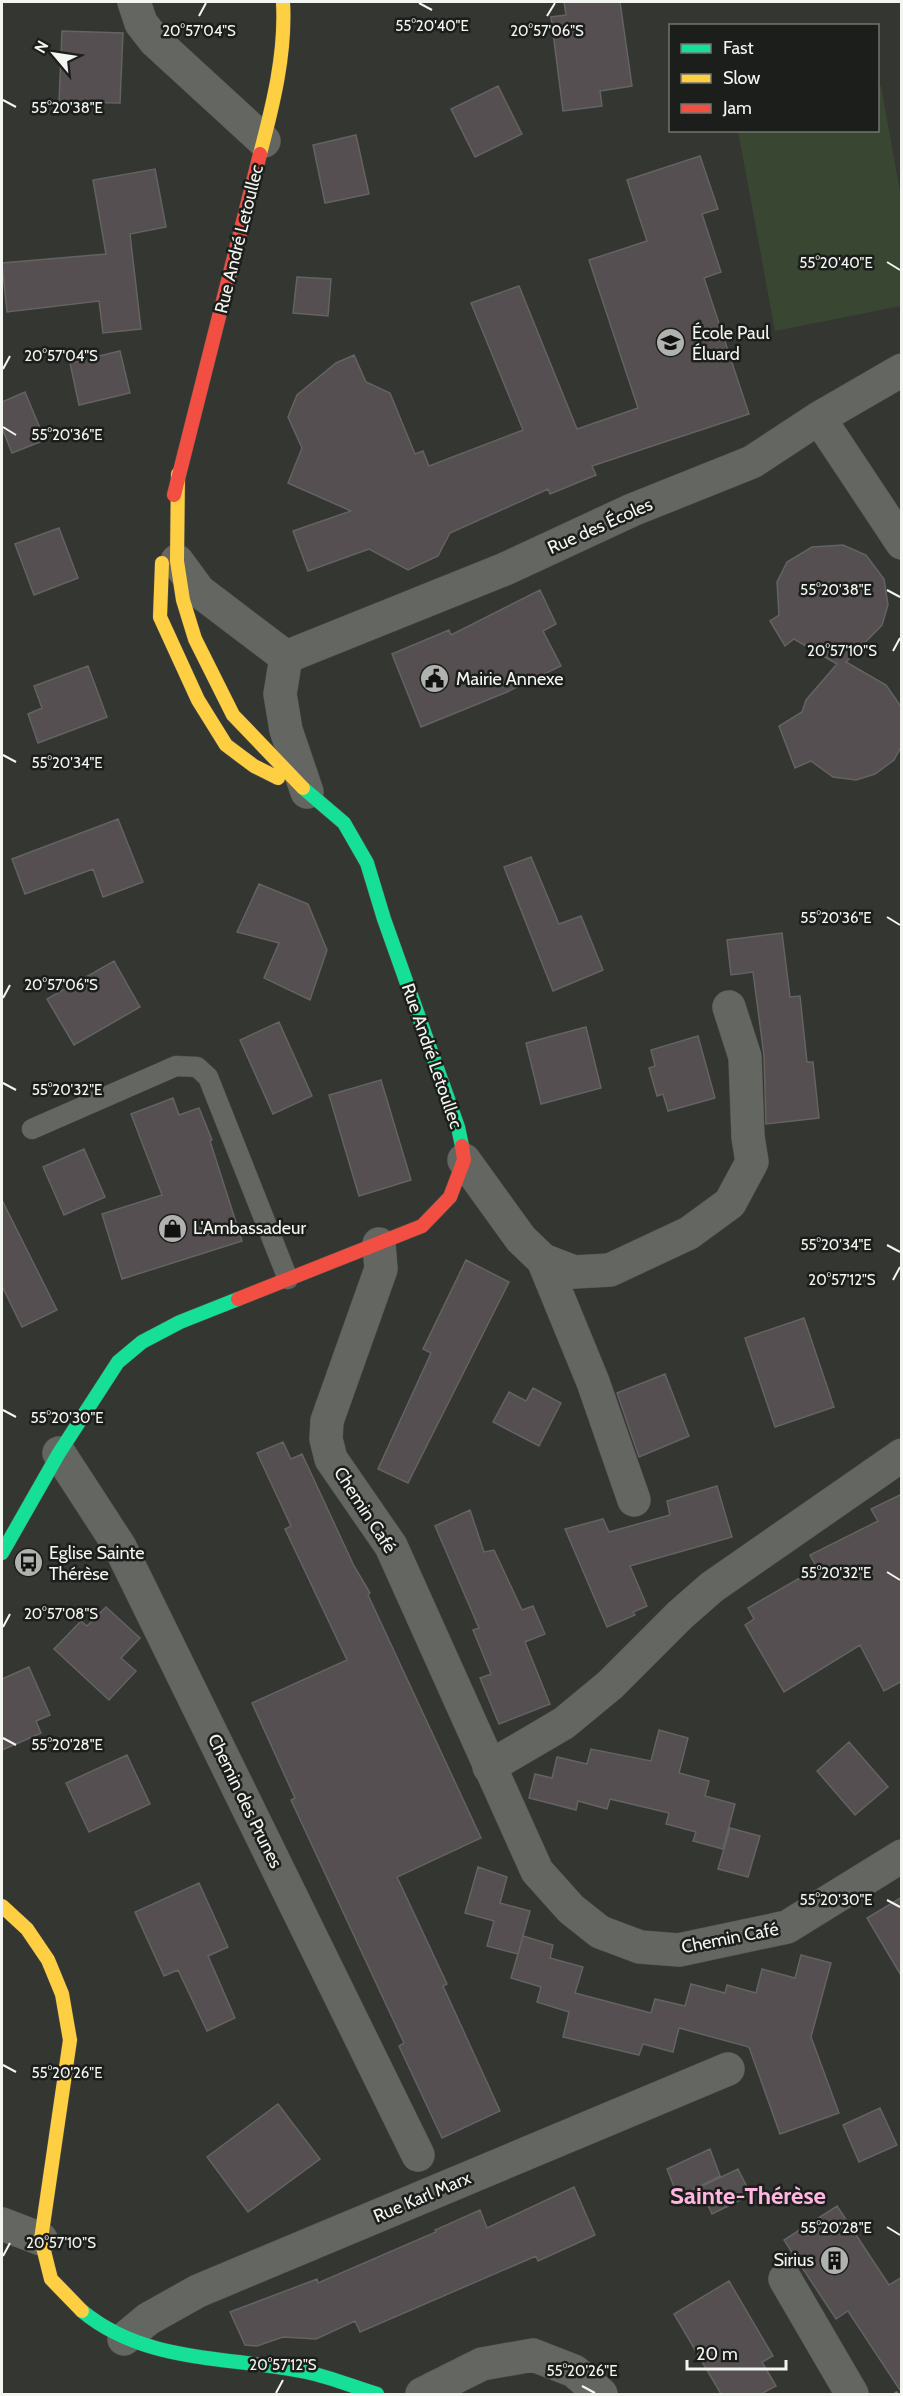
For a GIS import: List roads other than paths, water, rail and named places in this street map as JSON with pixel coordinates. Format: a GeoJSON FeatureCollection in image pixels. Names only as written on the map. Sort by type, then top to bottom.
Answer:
{"type":"FeatureCollection","features":[{"type":"Feature","properties":{"kind":"main road","name":"Rue André Letoullec"},"geometry":{"type":"LineString","coordinates":[[283,2],[284,19],[276,92],[178,474],[162,559],[160,617],[187,650],[233,715],[307,792],[344,823],[367,863],[384,919],[458,1127],[464,1160]]}},
{"type":"Feature","properties":{"kind":"main road","name":"Rue André Letoullec"},"geometry":{"type":"LineString","coordinates":[[178,474],[177,561],[187,650],[198,700],[226,745],[254,766],[307,792]]}},
{"type":"Feature","properties":{"kind":"main road"},"geometry":{"type":"LineString","coordinates":[[2,1553],[60,1454],[118,1362],[142,1342],[180,1322],[422,1226],[450,1197],[464,1160]]}},
{"type":"Feature","properties":{"kind":"main road"},"geometry":{"type":"LineString","coordinates":[[2,1906],[27,1929],[48,1960],[62,1994],[70,2040],[41,2239],[51,2279],[83,2313],[124,2339],[169,2353],[307,2372],[376,2394]]}},
{"type":"Feature","properties":{"kind":"street"},"geometry":{"type":"LineString","coordinates":[[134,2],[141,23],[155,41],[264,141]]}},
{"type":"Feature","properties":{"kind":"street","name":"Rue des Écoles"},"geometry":{"type":"LineString","coordinates":[[286,657],[505,568],[632,510],[752,462],[819,418],[902,370]]}},
{"type":"Feature","properties":{"kind":"street"},"geometry":{"type":"LineString","coordinates":[[819,418],[902,543]]}},
{"type":"Feature","properties":{"kind":"street"},"geometry":{"type":"LineString","coordinates":[[177,561],[199,591],[286,657],[280,694],[286,730],[307,792]]}},
{"type":"Feature","properties":{"kind":"street"},"geometry":{"type":"LineString","coordinates":[[187,650],[239,620]]}},
{"type":"Feature","properties":{"kind":"street"},"geometry":{"type":"LineString","coordinates":[[198,700],[233,715],[261,711],[280,694]]}},
{"type":"Feature","properties":{"kind":"street"},"geometry":{"type":"LineString","coordinates":[[464,1160],[521,1239],[543,1260],[574,1272],[610,1270],[689,1233],[730,1203],[752,1162],[748,1137],[745,1057],[729,1007]]}},
{"type":"Feature","properties":{"kind":"street","name":"Chemin Café"},"geometry":{"type":"LineString","coordinates":[[378,1244],[381,1269],[327,1421],[327,1439],[332,1459],[391,1546],[537,1870],[571,1909],[600,1932],[640,1947],[679,1950],[787,1927],[902,1856]]}},
{"type":"Feature","properties":{"kind":"street"},"geometry":{"type":"LineString","coordinates":[[543,1260],[593,1382],[634,1500]]}},
{"type":"Feature","properties":{"kind":"street","name":"Chemin des Prunes"},"geometry":{"type":"LineString","coordinates":[[60,1454],[120,1547],[418,2155]]}},
{"type":"Feature","properties":{"kind":"street"},"geometry":{"type":"LineString","coordinates":[[489,1767],[564,1723],[610,1686],[680,1615],[712,1587],[902,1455]]}},
{"type":"Feature","properties":{"kind":"street","name":"Rue Karl Marx"},"geometry":{"type":"LineString","coordinates":[[124,2339],[148,2319],[198,2291],[728,2068]]}},
{"type":"Feature","properties":{"kind":"street"},"geometry":{"type":"LineString","coordinates":[[2,2224],[41,2239]]}},
{"type":"Feature","properties":{"kind":"street"},"geometry":{"type":"LineString","coordinates":[[785,2279],[852,2394]]}},
{"type":"Feature","properties":{"kind":"street"},"geometry":{"type":"LineString","coordinates":[[422,2394],[482,2364],[533,2355],[574,2371],[601,2394]]}},
{"type":"Feature","properties":{"kind":"lane"},"geometry":{"type":"LineString","coordinates":[[32,1129],[176,1066],[197,1067],[208,1077],[288,1279]]}},
{"type":"Feature","properties":{"kind":"place","name":"École Paul Éluard"},"geometry":{"type":"Point","coordinates":[671,343]}},
{"type":"Feature","properties":{"kind":"place","name":"Mairie Annexe"},"geometry":{"type":"Point","coordinates":[435,679]}},
{"type":"Feature","properties":{"kind":"place","name":"L'Ambassadeur"},"geometry":{"type":"Point","coordinates":[172,1228]}},
{"type":"Feature","properties":{"kind":"place","name":"Eglise Sainte Thérèse"},"geometry":{"type":"Point","coordinates":[28,1563]}},
{"type":"Feature","properties":{"kind":"place","name":"Sirius"},"geometry":{"type":"Point","coordinates":[835,2260]}},
{"type":"Feature","properties":{"kind":"district","name":"Sainte-Thérèse"},"geometry":{"type":"Point","coordinates":[748,2195]}}]}
